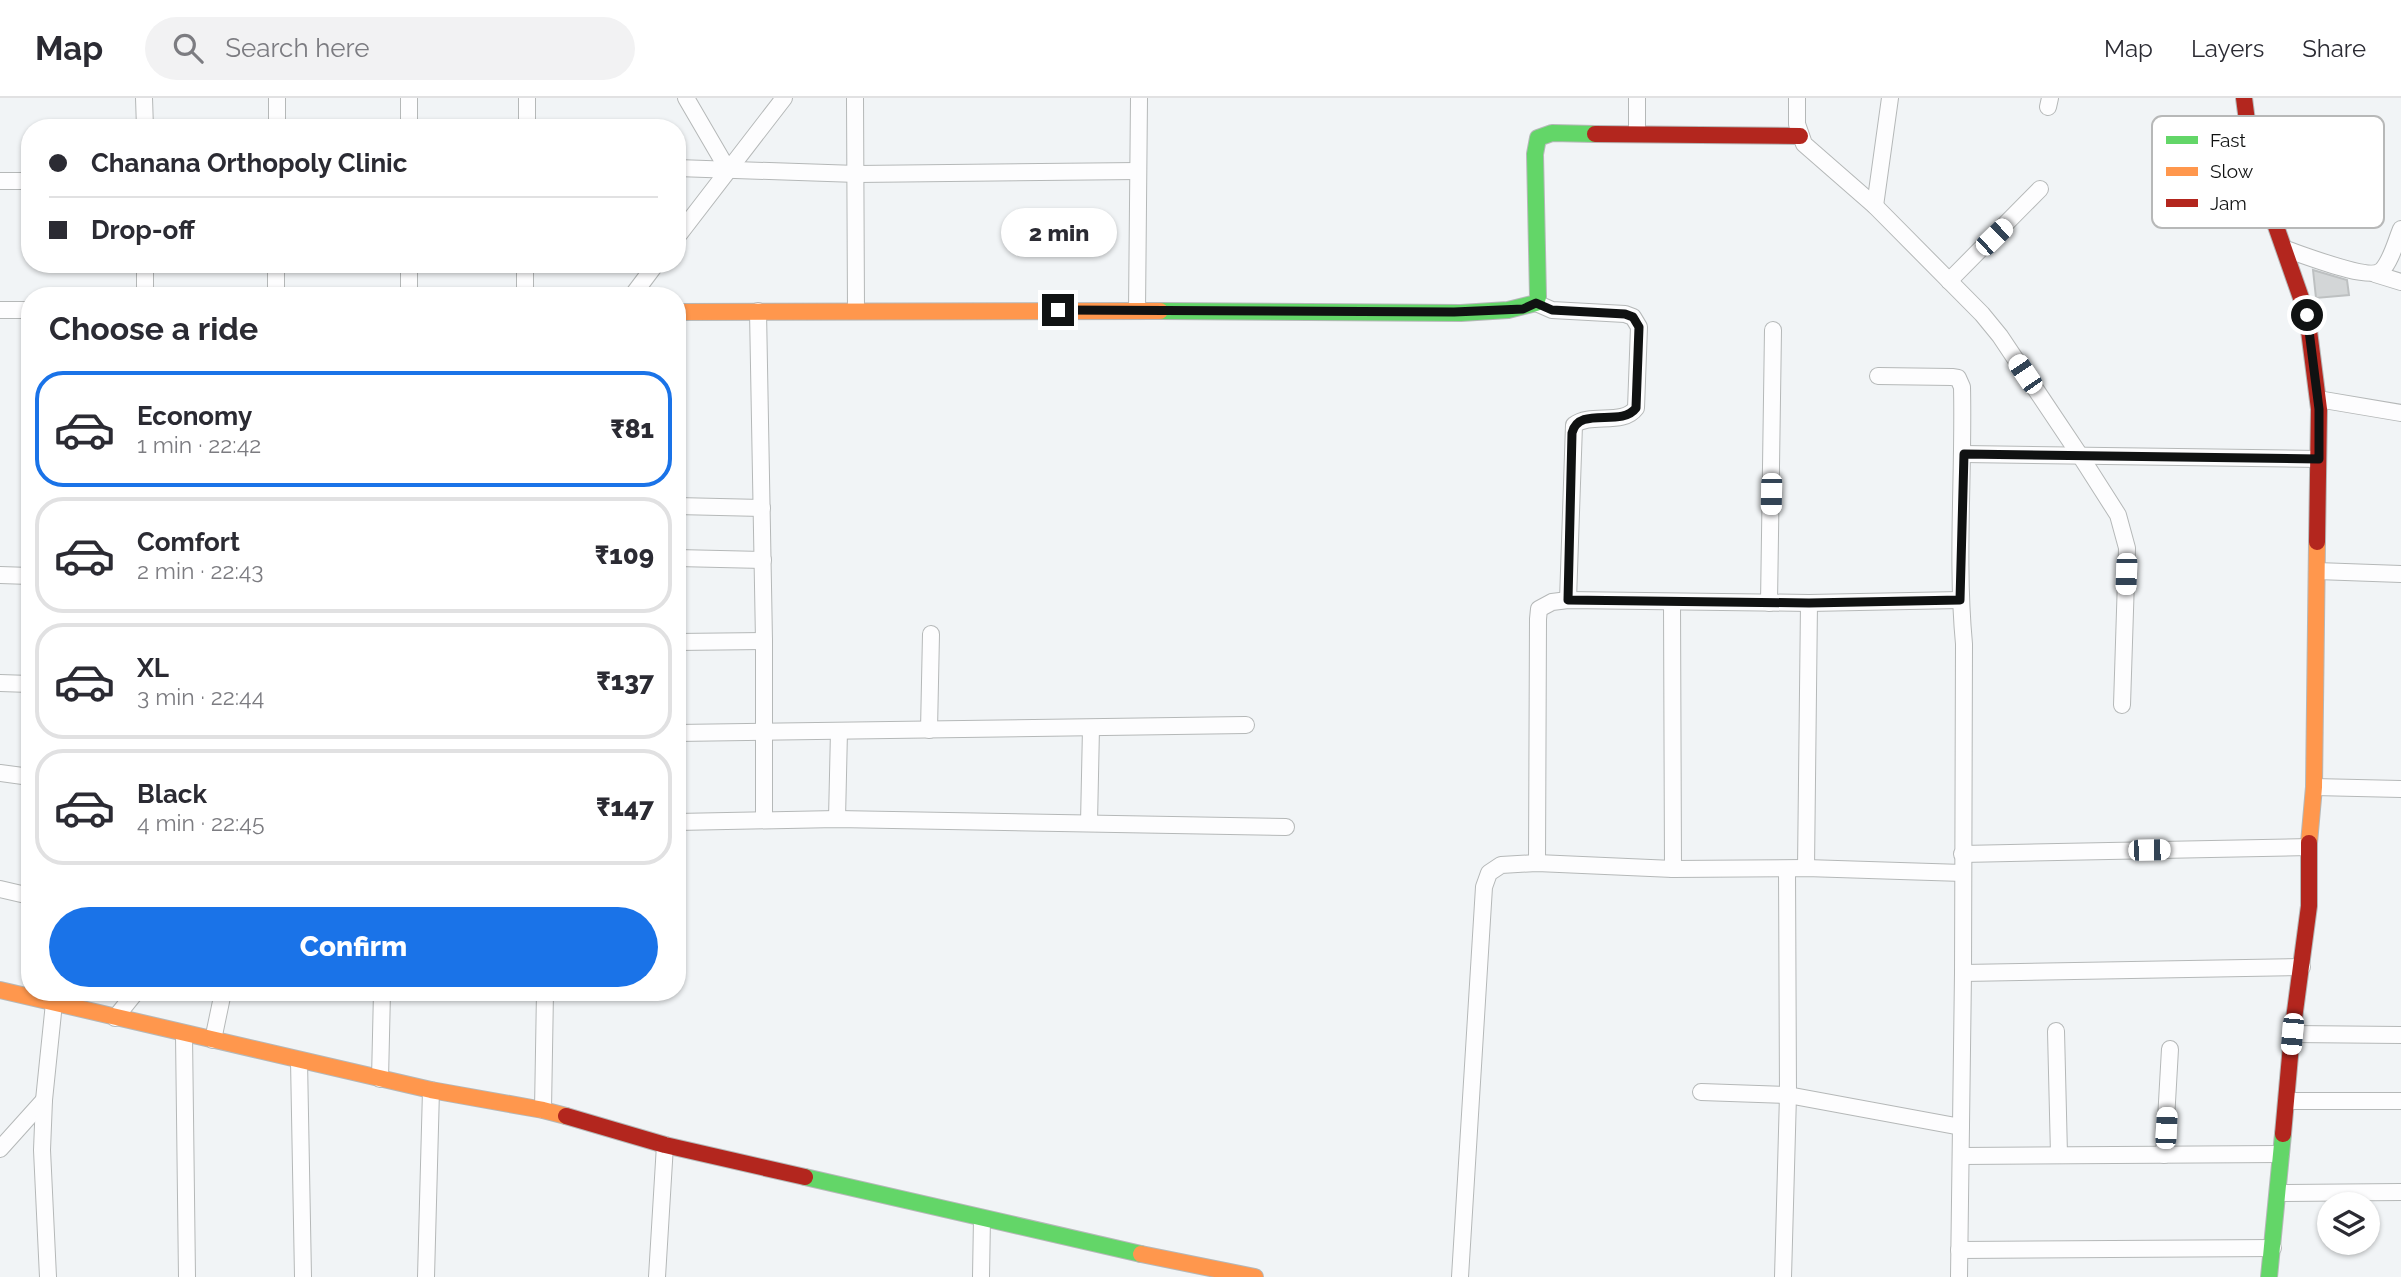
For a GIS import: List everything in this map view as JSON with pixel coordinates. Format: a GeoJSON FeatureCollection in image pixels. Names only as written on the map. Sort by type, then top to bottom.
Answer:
{"type":"FeatureCollection","features":[{"type":"Feature","properties":{"kind":"street"},"geometry":{"type":"LineString","coordinates":[[144,98],[145,119]]}},
{"type":"Feature","properties":{"kind":"street"},"geometry":{"type":"LineString","coordinates":[[277,98],[277,119]]}},
{"type":"Feature","properties":{"kind":"street"},"geometry":{"type":"LineString","coordinates":[[409,98],[409,119]]}},
{"type":"Feature","properties":{"kind":"street"},"geometry":{"type":"LineString","coordinates":[[527,98],[527,119]]}},
{"type":"Feature","properties":{"kind":"street"},"geometry":{"type":"LineString","coordinates":[[686,98],[729,170]]}},
{"type":"Feature","properties":{"kind":"street"},"geometry":{"type":"LineString","coordinates":[[686,225],[784,98]]}},
{"type":"Feature","properties":{"kind":"street"},"geometry":{"type":"LineString","coordinates":[[855,98],[856,311]]}},
{"type":"Feature","properties":{"kind":"street"},"geometry":{"type":"LineString","coordinates":[[1137,311],[1139,98]]}},
{"type":"Feature","properties":{"kind":"street"},"geometry":{"type":"LineString","coordinates":[[1637,98],[1637,133]]}},
{"type":"Feature","properties":{"kind":"street"},"geometry":{"type":"LineString","coordinates":[[1797,98],[1800,136],[1812,151],[1875,206],[1982,314],[2000,336],[2118,515],[2127,548],[2122,705]]}},
{"type":"Feature","properties":{"kind":"street"},"geometry":{"type":"LineString","coordinates":[[1875,206],[1890,98]]}},
{"type":"Feature","properties":{"kind":"street"},"geometry":{"type":"LineString","coordinates":[[2244,98],[2246,116]]}},
{"type":"Feature","properties":{"kind":"street"},"geometry":{"type":"LineString","coordinates":[[686,312],[1454,312],[1523,309],[1536,303],[1538,297],[1535,154],[1538,138],[1552,133],[1800,136]]}},
{"type":"Feature","properties":{"kind":"street"},"geometry":{"type":"LineString","coordinates":[[686,168],[857,174],[1138,171]]}},
{"type":"Feature","properties":{"kind":"street"},"geometry":{"type":"LineString","coordinates":[[0,181],[21,181]]}},
{"type":"Feature","properties":{"kind":"street"},"geometry":{"type":"LineString","coordinates":[[1949,281],[2040,188]]}},
{"type":"Feature","properties":{"kind":"street"},"geometry":{"type":"LineString","coordinates":[[2269,1277],[2292,1034],[2309,906],[2309,847],[2314,787],[2319,459],[2318,399],[2311,330],[2277,228]]}},
{"type":"Feature","properties":{"kind":"street"},"geometry":{"type":"LineString","coordinates":[[2375,274],[2382,270],[2401,229]]}},
{"type":"Feature","properties":{"kind":"street"},"geometry":{"type":"LineString","coordinates":[[2285,249],[2401,282]]}},
{"type":"Feature","properties":{"kind":"street"},"geometry":{"type":"LineString","coordinates":[[1536,303],[1552,310],[1625,314],[1633,317],[1639,327],[1636,408],[1627,416],[1580,421],[1574,425],[1568,600]]}},
{"type":"Feature","properties":{"kind":"street"},"geometry":{"type":"LineString","coordinates":[[0,310],[21,310]]}},
{"type":"Feature","properties":{"kind":"street"},"geometry":{"type":"LineString","coordinates":[[758,311],[764,641],[764,820]]}},
{"type":"Feature","properties":{"kind":"street"},"geometry":{"type":"LineString","coordinates":[[1769,603],[1773,330]]}},
{"type":"Feature","properties":{"kind":"street"},"geometry":{"type":"LineString","coordinates":[[1878,376],[1958,379],[1962,387],[1964,454],[1960,600],[1964,644],[1963,973],[1959,1277]]}},
{"type":"Feature","properties":{"kind":"street"},"geometry":{"type":"LineString","coordinates":[[2318,399],[2401,413]]}},
{"type":"Feature","properties":{"kind":"street"},"geometry":{"type":"LineString","coordinates":[[1964,454],[2319,459]]}},
{"type":"Feature","properties":{"kind":"street"},"geometry":{"type":"LineString","coordinates":[[686,506],[762,508]]}},
{"type":"Feature","properties":{"kind":"street"},"geometry":{"type":"LineString","coordinates":[[686,558],[763,560]]}},
{"type":"Feature","properties":{"kind":"street"},"geometry":{"type":"LineString","coordinates":[[2317,571],[2401,574]]}},
{"type":"Feature","properties":{"kind":"street"},"geometry":{"type":"LineString","coordinates":[[0,575],[21,576]]}},
{"type":"Feature","properties":{"kind":"street"},"geometry":{"type":"LineString","coordinates":[[1537,863],[1539,609],[1552,602],[1568,600],[1672,603],[1960,600]]}},
{"type":"Feature","properties":{"kind":"street"},"geometry":{"type":"LineString","coordinates":[[1672,603],[1673,869]]}},
{"type":"Feature","properties":{"kind":"street"},"geometry":{"type":"LineString","coordinates":[[1806,868],[1809,603]]}},
{"type":"Feature","properties":{"kind":"street"},"geometry":{"type":"LineString","coordinates":[[929,730],[931,634]]}},
{"type":"Feature","properties":{"kind":"street"},"geometry":{"type":"LineString","coordinates":[[686,642],[764,641]]}},
{"type":"Feature","properties":{"kind":"street"},"geometry":{"type":"LineString","coordinates":[[0,682],[21,683]]}},
{"type":"Feature","properties":{"kind":"street"},"geometry":{"type":"LineString","coordinates":[[686,733],[1246,725]]}},
{"type":"Feature","properties":{"kind":"street"},"geometry":{"type":"LineString","coordinates":[[1088,823],[1091,727]]}},
{"type":"Feature","properties":{"kind":"street"},"geometry":{"type":"LineString","coordinates":[[837,819],[839,731]]}},
{"type":"Feature","properties":{"kind":"street"},"geometry":{"type":"LineString","coordinates":[[0,773],[21,776]]}},
{"type":"Feature","properties":{"kind":"street"},"geometry":{"type":"LineString","coordinates":[[2314,787],[2401,789]]}},
{"type":"Feature","properties":{"kind":"street"},"geometry":{"type":"LineString","coordinates":[[686,822],[837,819],[1286,827]]}},
{"type":"Feature","properties":{"kind":"street"},"geometry":{"type":"LineString","coordinates":[[1962,854],[2309,847]]}},
{"type":"Feature","properties":{"kind":"street"},"geometry":{"type":"LineString","coordinates":[[1460,1277],[1484,887],[1489,873],[1501,865],[1537,863],[1673,869],[1806,868],[1963,873]]}},
{"type":"Feature","properties":{"kind":"street"},"geometry":{"type":"LineString","coordinates":[[1783,1277],[1788,1095],[1787,869]]}},
{"type":"Feature","properties":{"kind":"street"},"geometry":{"type":"LineString","coordinates":[[0,889],[21,894]]}},
{"type":"Feature","properties":{"kind":"street"},"geometry":{"type":"LineString","coordinates":[[1963,973],[2302,967]]}},
{"type":"Feature","properties":{"kind":"street"},"geometry":{"type":"LineString","coordinates":[[0,990],[21,993]]}},
{"type":"Feature","properties":{"kind":"street"},"geometry":{"type":"LineString","coordinates":[[49,1001],[184,1035],[380,1079],[543,1110],[665,1145],[1168,1260],[1255,1277]]}},
{"type":"Feature","properties":{"kind":"street"},"geometry":{"type":"LineString","coordinates":[[115,1018],[129,1001]]}},
{"type":"Feature","properties":{"kind":"street"},"geometry":{"type":"LineString","coordinates":[[213,1040],[221,1001]]}},
{"type":"Feature","properties":{"kind":"street"},"geometry":{"type":"LineString","coordinates":[[380,1079],[382,1001]]}},
{"type":"Feature","properties":{"kind":"street"},"geometry":{"type":"LineString","coordinates":[[543,1110],[545,1001]]}},
{"type":"Feature","properties":{"kind":"street"},"geometry":{"type":"LineString","coordinates":[[48,1277],[42,1150],[54,1003]]}},
{"type":"Feature","properties":{"kind":"street"},"geometry":{"type":"LineString","coordinates":[[2056,1031],[2059,1156]]}},
{"type":"Feature","properties":{"kind":"street"},"geometry":{"type":"LineString","coordinates":[[2292,1034],[2401,1035]]}},
{"type":"Feature","properties":{"kind":"street"},"geometry":{"type":"LineString","coordinates":[[184,1035],[187,1277]]}},
{"type":"Feature","properties":{"kind":"street"},"geometry":{"type":"LineString","coordinates":[[2164,1155],[2170,1049]]}},
{"type":"Feature","properties":{"kind":"street"},"geometry":{"type":"LineString","coordinates":[[299,1060],[303,1277]]}},
{"type":"Feature","properties":{"kind":"street"},"geometry":{"type":"LineString","coordinates":[[426,1277],[431,1090]]}},
{"type":"Feature","properties":{"kind":"street"},"geometry":{"type":"LineString","coordinates":[[1701,1092],[1788,1095],[1961,1126]]}},
{"type":"Feature","properties":{"kind":"street"},"geometry":{"type":"LineString","coordinates":[[0,1149],[44,1100]]}},
{"type":"Feature","properties":{"kind":"street"},"geometry":{"type":"LineString","coordinates":[[2286,1101],[2401,1101]]}},
{"type":"Feature","properties":{"kind":"street"},"geometry":{"type":"LineString","coordinates":[[657,1277],[665,1145]]}},
{"type":"Feature","properties":{"kind":"street"},"geometry":{"type":"LineString","coordinates":[[1961,1156],[2281,1154]]}},
{"type":"Feature","properties":{"kind":"street"},"geometry":{"type":"LineString","coordinates":[[2278,1193],[2401,1192]]}},
{"type":"Feature","properties":{"kind":"street"},"geometry":{"type":"LineString","coordinates":[[981,1277],[982,1217]]}},
{"type":"Feature","properties":{"kind":"street"},"geometry":{"type":"LineString","coordinates":[[1959,1250],[2273,1248]]}},
{"type":"Feature","properties":{"kind":"street"},"geometry":{"type":"LineString","coordinates":[[1167,1277],[1168,1260]]}},
{"type":"Feature","properties":{"kind":"building"},"geometry":{"type":"Polygon","coordinates":[[[2313,270],[2347,280],[2349,295],[2316,298],[2313,270]]]}},
{"type":"Feature","properties":{"kind":"traffic: fast"},"geometry":{"type":"LineString","coordinates":[[1160,311],[1461,313],[1508,310],[1536,303],[1535,154],[1538,138],[1552,133],[1595,134]]}},
{"type":"Feature","properties":{"kind":"traffic: fast"},"geometry":{"type":"LineString","coordinates":[[2269,1277],[2283,1134]]}},
{"type":"Feature","properties":{"kind":"traffic: fast"},"geometry":{"type":"LineString","coordinates":[[805,1177],[1141,1254]]}},
{"type":"Feature","properties":{"kind":"traffic: slow"},"geometry":{"type":"LineString","coordinates":[[686,312],[1160,311]]}},
{"type":"Feature","properties":{"kind":"traffic: slow"},"geometry":{"type":"LineString","coordinates":[[2309,843],[2314,787],[2317,542]]}},
{"type":"Feature","properties":{"kind":"traffic: slow"},"geometry":{"type":"LineString","coordinates":[[0,990],[21,995]]}},
{"type":"Feature","properties":{"kind":"traffic: slow"},"geometry":{"type":"LineString","coordinates":[[47,1001],[431,1090],[566,1116]]}},
{"type":"Feature","properties":{"kind":"traffic: slow"},"geometry":{"type":"LineString","coordinates":[[1141,1254],[1255,1277]]}},
{"type":"Feature","properties":{"kind":"traffic: jam"},"geometry":{"type":"LineString","coordinates":[[2244,98],[2246,116]]}},
{"type":"Feature","properties":{"kind":"traffic: jam"},"geometry":{"type":"LineString","coordinates":[[1595,134],[1800,136]]}},
{"type":"Feature","properties":{"kind":"traffic: jam"},"geometry":{"type":"LineString","coordinates":[[2277,228],[2307,315],[2319,409],[2317,542]]}},
{"type":"Feature","properties":{"kind":"traffic: jam"},"geometry":{"type":"LineString","coordinates":[[2283,1134],[2292,1034],[2309,906],[2309,843]]}},
{"type":"Feature","properties":{"kind":"traffic: jam"},"geometry":{"type":"LineString","coordinates":[[566,1116],[665,1145],[805,1177]]}},
{"type":"Feature","properties":{"kind":"route"},"geometry":{"type":"LineString","coordinates":[[1058,310],[1454,312],[1523,309],[1536,303],[1552,310],[1625,314],[1633,317],[1639,327],[1636,408],[1627,416],[1585,419],[1574,425],[1572,433],[1568,600],[1672,603],[1960,600],[1964,454],[2319,459],[2319,409],[2307,315]]}}]}
